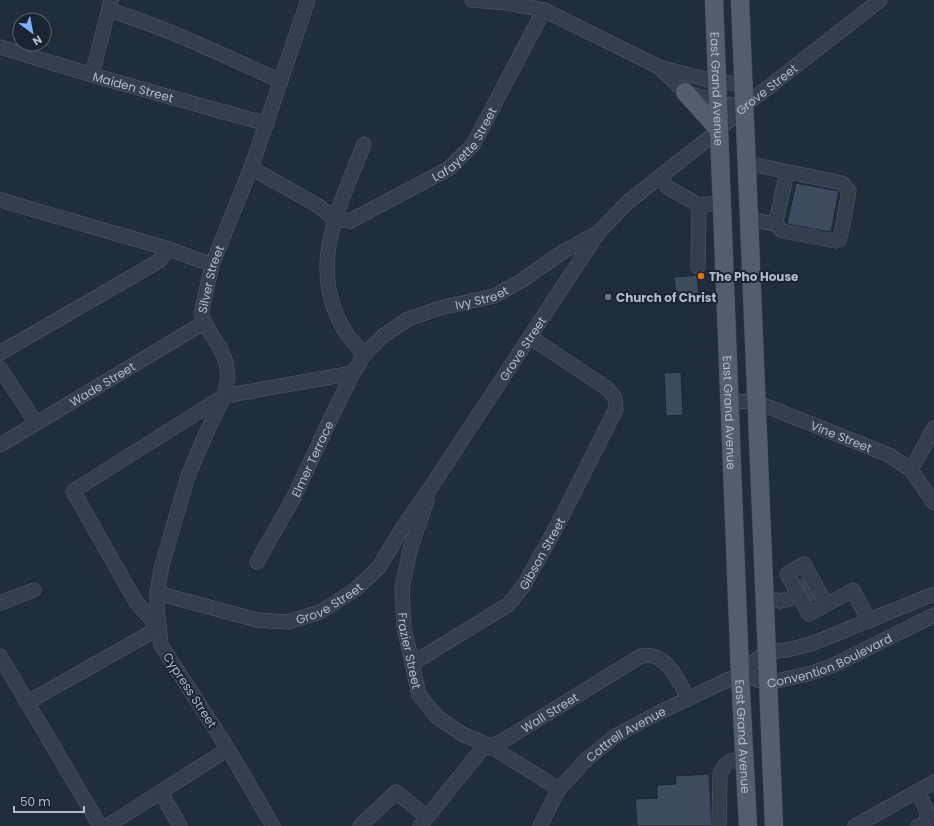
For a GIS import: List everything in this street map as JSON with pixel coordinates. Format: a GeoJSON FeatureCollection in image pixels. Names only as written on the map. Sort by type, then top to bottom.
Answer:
{"type":"FeatureCollection","features":[{"type":"Feature","properties":{"kind":"main road","name":"East Grand Avenue"},"geometry":{"type":"LineString","coordinates":[[714,0],[740,674],[748,826]]}},
{"type":"Feature","properties":{"kind":"main road","name":"East Grand Avenue"},"geometry":{"type":"LineString","coordinates":[[740,0],[742,84],[774,826]]}},
{"type":"Feature","properties":{"kind":"main road"},"geometry":{"type":"LineString","coordinates":[[685,92],[719,130]]}},
{"type":"Feature","properties":{"kind":"street","name":"Silver Street"},"geometry":{"type":"LineString","coordinates":[[159,628],[157,593],[162,564],[188,476],[224,396],[228,377],[226,362],[220,348],[204,322],[201,314],[212,265],[267,124],[308,0]]}},
{"type":"Feature","properties":{"kind":"street"},"geometry":{"type":"LineString","coordinates":[[472,0],[508,3],[544,10],[659,67],[716,82],[742,84]]}},
{"type":"Feature","properties":{"kind":"street","name":"Grove Street"},"geometry":{"type":"LineString","coordinates":[[157,593],[257,620],[288,622],[320,612],[356,589],[379,567],[405,524],[432,487],[598,233],[628,202],[719,130],[743,108],[880,0]]}},
{"type":"Feature","properties":{"kind":"street"},"geometry":{"type":"LineString","coordinates":[[92,75],[110,5],[281,81]]}},
{"type":"Feature","properties":{"kind":"street","name":"Lafayette Street"},"geometry":{"type":"LineString","coordinates":[[334,219],[350,221],[448,170],[473,145],[544,10]]}},
{"type":"Feature","properties":{"kind":"street","name":"Maiden Street"},"geometry":{"type":"LineString","coordinates":[[0,46],[92,75],[267,124]]}},
{"type":"Feature","properties":{"kind":"street"},"geometry":{"type":"LineString","coordinates":[[659,67],[685,92],[743,108]]}},
{"type":"Feature","properties":{"kind":"street"},"geometry":{"type":"LineString","coordinates":[[364,144],[334,219],[327,259],[327,284],[335,310],[348,336],[364,354]]}},
{"type":"Feature","properties":{"kind":"street"},"geometry":{"type":"LineString","coordinates":[[746,162],[842,183],[849,191],[841,234],[839,240],[836,242],[782,231],[775,223]]}},
{"type":"Feature","properties":{"kind":"street"},"geometry":{"type":"LineString","coordinates":[[251,168],[317,205],[334,219]]}},
{"type":"Feature","properties":{"kind":"street"},"geometry":{"type":"LineString","coordinates":[[775,223],[787,172]]}},
{"type":"Feature","properties":{"kind":"street"},"geometry":{"type":"LineString","coordinates":[[660,177],[668,187],[698,205],[722,203]]}},
{"type":"Feature","properties":{"kind":"street"},"geometry":{"type":"LineString","coordinates":[[0,200],[169,249],[212,265]]}},
{"type":"Feature","properties":{"kind":"street"},"geometry":{"type":"LineString","coordinates":[[698,205],[698,267]]}},
{"type":"Feature","properties":{"kind":"street"},"geometry":{"type":"LineString","coordinates":[[748,219],[775,223]]}},
{"type":"Feature","properties":{"kind":"street","name":"Ivy Street"},"geometry":{"type":"LineString","coordinates":[[364,354],[383,336],[408,318],[440,308],[494,296],[521,281],[564,251],[598,233]]}},
{"type":"Feature","properties":{"kind":"street"},"geometry":{"type":"LineString","coordinates":[[0,354],[159,261],[169,249]]}},
{"type":"Feature","properties":{"kind":"street","name":"Wade Street"},"geometry":{"type":"LineString","coordinates":[[0,445],[204,322]]}},
{"type":"Feature","properties":{"kind":"street","name":"Gibson Street"},"geometry":{"type":"LineString","coordinates":[[413,662],[508,605],[524,585],[557,526],[616,409],[615,398],[608,389],[530,337]]}},
{"type":"Feature","properties":{"kind":"street","name":"Elmer Terrace"},"geometry":{"type":"LineString","coordinates":[[257,562],[294,497],[353,373],[364,354]]}},
{"type":"Feature","properties":{"kind":"street"},"geometry":{"type":"LineString","coordinates":[[0,368],[36,423]]}},
{"type":"Feature","properties":{"kind":"street"},"geometry":{"type":"LineString","coordinates":[[28,702],[159,628],[136,602],[73,491],[224,396],[353,373]]}},
{"type":"Feature","properties":{"kind":"street","name":"Vine Street"},"geometry":{"type":"LineString","coordinates":[[730,401],[756,402],[888,455],[911,470],[934,503]]}},
{"type":"Feature","properties":{"kind":"street"},"geometry":{"type":"LineString","coordinates":[[911,470],[934,428]]}},
{"type":"Feature","properties":{"kind":"street","name":"Frazier Street"},"geometry":{"type":"LineString","coordinates":[[432,487],[410,550],[402,588],[404,627],[413,662],[418,696],[437,717],[462,734],[490,746],[559,789]]}},
{"type":"Feature","properties":{"kind":"street"},"geometry":{"type":"LineString","coordinates":[[0,603],[34,590]]}},
{"type":"Feature","properties":{"kind":"street"},"geometry":{"type":"LineString","coordinates":[[806,591],[809,614],[853,590],[869,620]]}},
{"type":"Feature","properties":{"kind":"street"},"geometry":{"type":"LineString","coordinates":[[764,598],[782,601],[806,591]]}},
{"type":"Feature","properties":{"kind":"street"},"geometry":{"type":"LineString","coordinates":[[806,591],[826,604]]}},
{"type":"Feature","properties":{"kind":"street","name":"Convention Boulevard"},"geometry":{"type":"LineString","coordinates":[[740,674],[766,652],[787,650],[811,644],[934,594]]}},
{"type":"Feature","properties":{"kind":"street","name":"Convention Boulevard"},"geometry":{"type":"LineString","coordinates":[[740,674],[767,683],[808,674],[832,666],[934,615]]}},
{"type":"Feature","properties":{"kind":"street","name":"Cypress Street"},"geometry":{"type":"LineString","coordinates":[[159,628],[161,645],[228,749],[273,826]]}},
{"type":"Feature","properties":{"kind":"street"},"geometry":{"type":"LineString","coordinates":[[0,656],[100,826]]}},
{"type":"Feature","properties":{"kind":"street","name":"Wall Street"},"geometry":{"type":"LineString","coordinates":[[424,821],[481,750],[501,742],[641,656],[653,656],[665,662],[688,699]]}},
{"type":"Feature","properties":{"kind":"street","name":"Cottrell Avenue"},"geometry":{"type":"LineString","coordinates":[[540,826],[559,789],[586,760],[615,736],[658,713],[740,674]]}},
{"type":"Feature","properties":{"kind":"street"},"geometry":{"type":"LineString","coordinates":[[107,826],[228,749]]}},
{"type":"Feature","properties":{"kind":"street"},"geometry":{"type":"LineString","coordinates":[[719,826],[720,774],[725,765],[730,761],[745,760]]}},
{"type":"Feature","properties":{"kind":"street"},"geometry":{"type":"LineString","coordinates":[[854,826],[934,782]]}},
{"type":"Feature","properties":{"kind":"street"},"geometry":{"type":"LineString","coordinates":[[918,791],[927,811],[927,820],[923,825],[918,826]]}},
{"type":"Feature","properties":{"kind":"street"},"geometry":{"type":"LineString","coordinates":[[360,826],[396,792],[424,821]]}},
{"type":"Feature","properties":{"kind":"street"},"geometry":{"type":"LineString","coordinates":[[161,793],[180,826]]}},
{"type":"Feature","properties":{"kind":"building"},"geometry":{"type":"Polygon","coordinates":[[[796,183],[839,191],[831,232],[787,224],[796,183]]]}},
{"type":"Feature","properties":{"kind":"building"},"geometry":{"type":"Polygon","coordinates":[[[697,275],[699,293],[676,295],[674,277],[697,275]]]}},
{"type":"Feature","properties":{"kind":"building"},"geometry":{"type":"Polygon","coordinates":[[[681,372],[683,415],[666,416],[664,373],[681,372]]]}},
{"type":"Feature","properties":{"kind":"building"},"geometry":{"type":"Polygon","coordinates":[[[709,774],[712,826],[637,826],[635,799],[657,798],[657,785],[676,784],[675,776],[709,774]]]}},
{"type":"Feature","properties":{"kind":"tunnel"},"geometry":{"type":"LineString","coordinates":[[799,588],[808,582]]}},
{"type":"Feature","properties":{"kind":"tunnel"},"geometry":{"type":"LineString","coordinates":[[805,598],[814,593]]}},
{"type":"Feature","properties":{"kind":"place","name":"The Pho House"},"geometry":{"type":"Point","coordinates":[701,276]}},
{"type":"Feature","properties":{"kind":"place","name":"Church of Christ"},"geometry":{"type":"Point","coordinates":[608,297]}}]}
